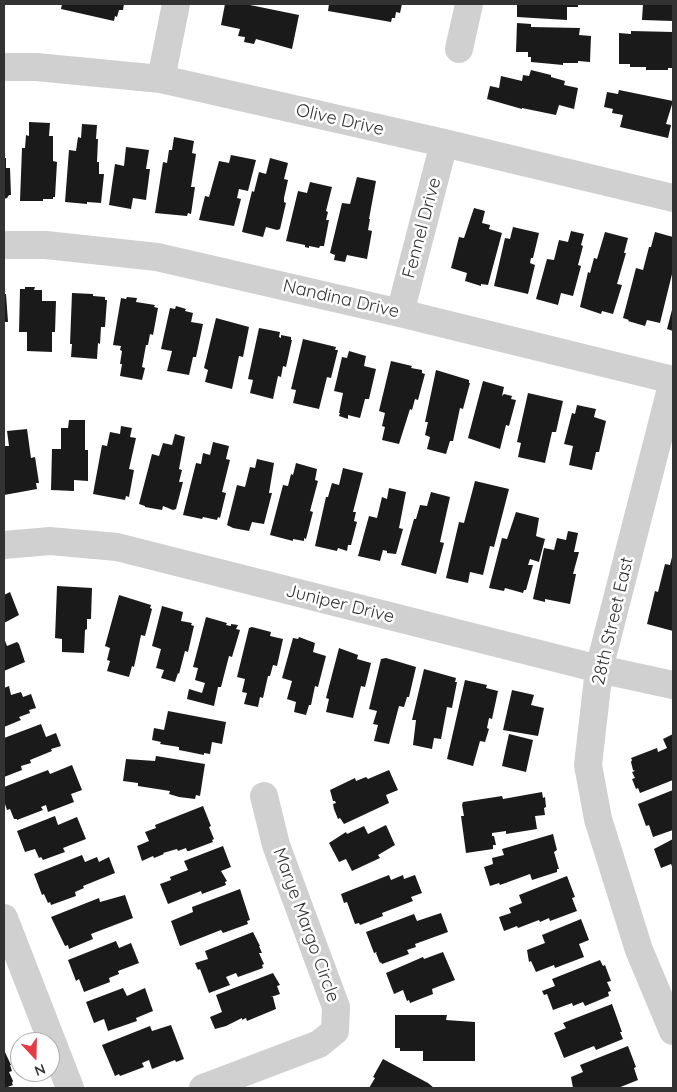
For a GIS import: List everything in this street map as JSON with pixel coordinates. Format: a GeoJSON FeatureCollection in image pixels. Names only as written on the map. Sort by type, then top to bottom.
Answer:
{"type":"FeatureCollection","features":[{"type":"Feature","properties":{"kind":"street"},"geometry":{"type":"LineString","coordinates":[[161,79],[176,4]]}},
{"type":"Feature","properties":{"kind":"street"},"geometry":{"type":"LineString","coordinates":[[459,49],[469,4]]}},
{"type":"Feature","properties":{"kind":"street","name":"Olive Drive"},"geometry":{"type":"LineString","coordinates":[[4,67],[36,67],[161,79],[444,143],[673,198]]}},
{"type":"Feature","properties":{"kind":"street","name":"Fennel Drive"},"geometry":{"type":"LineString","coordinates":[[400,312],[444,143]]}},
{"type":"Feature","properties":{"kind":"street","name":"Nandina Drive"},"geometry":{"type":"LineString","coordinates":[[4,245],[46,245],[157,257],[400,312],[673,380]]}},
{"type":"Feature","properties":{"kind":"street","name":"28th Street East"},"geometry":{"type":"LineString","coordinates":[[673,380],[598,669],[588,765],[598,819],[639,950],[673,1031]]}},
{"type":"Feature","properties":{"kind":"street","name":"Juniper Drive"},"geometry":{"type":"LineString","coordinates":[[4,545],[50,541],[117,548],[598,669],[673,685]]}},
{"type":"Feature","properties":{"kind":"street","name":"Marye Margo Circle"},"geometry":{"type":"LineString","coordinates":[[203,1088],[319,1044],[335,1030],[336,1007],[276,845],[264,796]]}},
{"type":"Feature","properties":{"kind":"street"},"geometry":{"type":"LineString","coordinates":[[4,918],[70,1088]]}},
{"type":"Feature","properties":{"kind":"building"},"geometry":{"type":"Polygon","coordinates":[[[62,4],[124,4],[123,10],[119,10],[114,21],[61,9],[62,4]]]}},
{"type":"Feature","properties":{"kind":"building"},"geometry":{"type":"Polygon","coordinates":[[[225,4],[245,4],[299,15],[292,49],[256,39],[254,44],[244,42],[245,37],[238,36],[240,29],[221,25],[225,4]]]}},
{"type":"Feature","properties":{"kind":"building"},"geometry":{"type":"Polygon","coordinates":[[[329,4],[402,4],[400,13],[396,12],[395,18],[392,18],[391,22],[328,11],[329,4]]]}},
{"type":"Feature","properties":{"kind":"building"},"geometry":{"type":"Polygon","coordinates":[[[517,4],[578,4],[578,7],[567,7],[567,20],[517,17],[517,4]]]}},
{"type":"Feature","properties":{"kind":"building"},"geometry":{"type":"Polygon","coordinates":[[[643,4],[673,4],[673,21],[642,20],[643,4]]]}},
{"type":"Feature","properties":{"kind":"building"},"geometry":{"type":"Polygon","coordinates":[[[517,23],[531,24],[531,27],[580,28],[579,35],[591,36],[590,62],[578,61],[578,63],[563,63],[563,65],[531,62],[528,52],[516,52],[517,23]]]}},
{"type":"Feature","properties":{"kind":"building"},"geometry":{"type":"Polygon","coordinates":[[[631,31],[673,32],[673,68],[668,68],[668,70],[646,70],[646,67],[630,67],[630,64],[619,64],[619,33],[631,34],[631,31]]]}},
{"type":"Feature","properties":{"kind":"building"},"geometry":{"type":"Polygon","coordinates":[[[531,70],[551,75],[551,77],[565,81],[564,85],[578,88],[574,109],[559,105],[556,115],[522,109],[487,99],[490,86],[499,88],[501,76],[522,81],[523,75],[529,76],[531,70]]]}},
{"type":"Feature","properties":{"kind":"building"},"geometry":{"type":"Polygon","coordinates":[[[619,90],[673,101],[666,124],[671,125],[668,138],[620,127],[623,115],[612,113],[613,109],[604,107],[607,92],[618,94],[619,90]]]}},
{"type":"Feature","properties":{"kind":"building"},"geometry":{"type":"Polygon","coordinates":[[[29,122],[50,123],[49,136],[53,136],[53,161],[57,162],[55,197],[53,199],[20,201],[22,148],[25,148],[26,135],[29,136],[29,122]]]}},
{"type":"Feature","properties":{"kind":"building"},"geometry":{"type":"Polygon","coordinates":[[[82,124],[97,125],[97,162],[99,162],[99,174],[104,174],[101,203],[65,202],[69,150],[76,151],[78,137],[81,138],[82,124]]]}},
{"type":"Feature","properties":{"kind":"building"},"geometry":{"type":"Polygon","coordinates":[[[174,137],[194,141],[192,153],[196,154],[191,187],[195,187],[191,214],[188,213],[187,216],[155,213],[163,162],[167,163],[174,137]]]}},
{"type":"Feature","properties":{"kind":"building"},"geometry":{"type":"Polygon","coordinates":[[[126,147],[149,150],[146,169],[150,169],[146,200],[133,198],[131,209],[109,205],[115,164],[124,166],[126,147]]]}},
{"type":"Feature","properties":{"kind":"building"},"geometry":{"type":"Polygon","coordinates":[[[231,155],[256,160],[248,191],[239,189],[237,198],[241,199],[234,226],[199,220],[205,196],[209,197],[219,161],[229,163],[231,155]]]}},
{"type":"Feature","properties":{"kind":"building"},"geometry":{"type":"Polygon","coordinates":[[[4,158],[6,158],[6,168],[10,168],[11,195],[4,199],[4,158]]]}},
{"type":"Feature","properties":{"kind":"building"},"geometry":{"type":"Polygon","coordinates":[[[270,158],[288,163],[284,179],[288,180],[284,198],[286,203],[280,229],[266,227],[263,237],[242,232],[252,191],[254,192],[259,172],[266,174],[270,158]]]}},
{"type":"Feature","properties":{"kind":"building"},"geometry":{"type":"Polygon","coordinates":[[[357,177],[376,181],[369,219],[368,230],[372,231],[367,259],[347,255],[345,262],[334,260],[335,255],[330,253],[342,203],[350,204],[357,177]]]}},
{"type":"Feature","properties":{"kind":"building"},"geometry":{"type":"Polygon","coordinates":[[[310,182],[332,187],[326,211],[328,212],[326,220],[329,220],[324,246],[319,248],[309,246],[309,248],[305,247],[305,245],[286,241],[298,191],[307,193],[310,182]]]}},
{"type":"Feature","properties":{"kind":"building"},"geometry":{"type":"Polygon","coordinates":[[[474,208],[485,211],[482,223],[490,225],[489,229],[502,233],[488,285],[481,284],[481,286],[465,281],[467,273],[451,268],[459,237],[464,238],[474,208]]]}},
{"type":"Feature","properties":{"kind":"building"},"geometry":{"type":"Polygon","coordinates":[[[513,227],[539,233],[530,263],[535,265],[528,294],[494,286],[505,238],[510,239],[513,227]]]}},
{"type":"Feature","properties":{"kind":"building"},"geometry":{"type":"Polygon","coordinates":[[[571,231],[584,234],[578,265],[581,266],[573,296],[561,293],[558,305],[536,299],[547,259],[554,260],[559,240],[568,242],[571,231]]]}},
{"type":"Feature","properties":{"kind":"building"},"geometry":{"type":"Polygon","coordinates":[[[605,232],[628,238],[624,253],[626,253],[617,284],[622,285],[613,314],[602,311],[601,314],[580,307],[588,272],[590,273],[594,258],[597,259],[605,232]]]}},
{"type":"Feature","properties":{"kind":"building"},"geometry":{"type":"Polygon","coordinates":[[[655,232],[673,237],[673,270],[660,323],[647,320],[645,326],[623,318],[636,268],[643,270],[655,232]]]}},
{"type":"Feature","properties":{"kind":"building"},"geometry":{"type":"Polygon","coordinates":[[[25,287],[35,287],[34,290],[42,290],[42,301],[56,301],[55,332],[52,332],[52,352],[27,351],[27,332],[19,332],[20,289],[25,289],[25,287]]]}},
{"type":"Feature","properties":{"kind":"building"},"geometry":{"type":"Polygon","coordinates":[[[72,293],[93,294],[93,296],[105,297],[105,300],[107,300],[105,327],[101,327],[97,359],[71,357],[72,293]]]}},
{"type":"Feature","properties":{"kind":"building"},"geometry":{"type":"Polygon","coordinates":[[[4,294],[6,294],[8,322],[4,322],[4,294]]]}},
{"type":"Feature","properties":{"kind":"building"},"geometry":{"type":"Polygon","coordinates":[[[127,297],[137,298],[136,302],[155,305],[154,307],[158,308],[153,335],[150,334],[148,345],[146,345],[142,367],[145,368],[142,380],[120,376],[122,364],[120,364],[121,346],[113,345],[121,298],[126,299],[127,297]]]}},
{"type":"Feature","properties":{"kind":"building"},"geometry":{"type":"Polygon","coordinates":[[[176,306],[193,313],[191,322],[203,324],[196,357],[193,357],[189,375],[167,371],[172,351],[161,349],[170,308],[175,309],[176,306]]]}},
{"type":"Feature","properties":{"kind":"building"},"geometry":{"type":"Polygon","coordinates":[[[673,306],[673,331],[667,329],[673,306]]]}},
{"type":"Feature","properties":{"kind":"building"},"geometry":{"type":"Polygon","coordinates":[[[216,318],[249,327],[243,357],[239,356],[232,389],[205,382],[208,370],[204,368],[216,318]]]}},
{"type":"Feature","properties":{"kind":"building"},"geometry":{"type":"Polygon","coordinates":[[[259,328],[280,332],[279,337],[281,338],[281,335],[291,337],[292,340],[286,367],[283,366],[281,377],[278,376],[273,399],[250,393],[253,380],[248,379],[259,328]]]}},
{"type":"Feature","properties":{"kind":"building"},"geometry":{"type":"Polygon","coordinates":[[[303,339],[336,347],[335,350],[338,350],[331,378],[327,377],[319,409],[293,403],[296,390],[291,389],[303,339]]]}},
{"type":"Feature","properties":{"kind":"building"},"geometry":{"type":"Polygon","coordinates":[[[349,351],[366,356],[364,366],[376,369],[369,399],[365,399],[360,418],[348,415],[348,419],[339,416],[343,393],[334,391],[342,357],[347,358],[349,351]]]}},
{"type":"Feature","properties":{"kind":"building"},"geometry":{"type":"Polygon","coordinates":[[[391,361],[412,366],[411,368],[422,370],[422,373],[425,374],[418,400],[415,399],[412,410],[410,409],[399,444],[382,440],[385,427],[382,426],[385,413],[379,411],[391,361]]]}},
{"type":"Feature","properties":{"kind":"building"},"geometry":{"type":"Polygon","coordinates":[[[436,370],[469,380],[470,383],[463,409],[460,408],[453,441],[450,441],[446,454],[427,449],[430,437],[425,435],[428,422],[425,422],[436,370]]]}},
{"type":"Feature","properties":{"kind":"building"},"geometry":{"type":"Polygon","coordinates":[[[483,381],[504,387],[502,396],[504,394],[512,396],[511,399],[516,400],[509,426],[506,425],[500,449],[468,438],[483,381]]]}},
{"type":"Feature","properties":{"kind":"building"},"geometry":{"type":"Polygon","coordinates":[[[528,393],[563,401],[556,432],[552,432],[545,463],[518,457],[521,443],[517,442],[528,393]]]}},
{"type":"Feature","properties":{"kind":"building"},"geometry":{"type":"Polygon","coordinates":[[[577,405],[596,409],[594,417],[606,421],[599,452],[596,452],[592,470],[569,465],[573,446],[564,444],[572,413],[575,414],[577,405]]]}},
{"type":"Feature","properties":{"kind":"building"},"geometry":{"type":"Polygon","coordinates":[[[69,420],[85,420],[85,450],[88,450],[88,481],[74,480],[74,491],[51,490],[52,449],[61,449],[61,428],[68,428],[69,420]]]}},
{"type":"Feature","properties":{"kind":"building"},"geometry":{"type":"Polygon","coordinates":[[[121,426],[132,428],[130,437],[136,438],[129,469],[134,470],[129,497],[126,496],[125,500],[93,494],[102,445],[107,446],[110,432],[120,434],[121,426]]]}},
{"type":"Feature","properties":{"kind":"building"},"geometry":{"type":"Polygon","coordinates":[[[27,429],[31,458],[35,457],[39,483],[36,483],[37,489],[4,495],[4,446],[9,446],[7,431],[27,429]]]}},
{"type":"Feature","properties":{"kind":"building"},"geometry":{"type":"Polygon","coordinates":[[[175,434],[185,437],[179,469],[182,470],[179,482],[183,482],[176,509],[173,510],[163,506],[162,510],[145,507],[139,504],[152,454],[159,456],[163,443],[172,445],[175,434]]]}},
{"type":"Feature","properties":{"kind":"building"},"geometry":{"type":"Polygon","coordinates":[[[213,442],[229,446],[226,459],[230,460],[222,492],[226,493],[220,518],[218,517],[217,520],[203,517],[202,519],[183,515],[196,463],[201,464],[203,453],[210,455],[213,442]]]}},
{"type":"Feature","properties":{"kind":"building"},"geometry":{"type":"Polygon","coordinates":[[[257,459],[274,463],[269,493],[272,493],[264,524],[252,522],[249,531],[233,528],[227,525],[237,485],[245,487],[250,467],[255,468],[257,459]]]}},
{"type":"Feature","properties":{"kind":"building"},"geometry":{"type":"Polygon","coordinates":[[[296,463],[317,469],[315,480],[318,481],[310,511],[313,512],[304,541],[293,539],[293,541],[270,535],[283,485],[288,486],[296,463]]]}},
{"type":"Feature","properties":{"kind":"building"},"geometry":{"type":"Polygon","coordinates":[[[343,468],[363,473],[353,512],[356,512],[354,521],[357,522],[351,545],[348,545],[347,551],[338,548],[337,551],[315,546],[326,497],[328,497],[332,483],[339,485],[343,468]]]}},
{"type":"Feature","properties":{"kind":"building"},"geometry":{"type":"Polygon","coordinates":[[[475,481],[509,489],[494,547],[490,546],[483,575],[470,572],[468,583],[446,578],[459,522],[464,523],[475,481]]]}},
{"type":"Feature","properties":{"kind":"building"},"geometry":{"type":"Polygon","coordinates":[[[389,488],[406,492],[399,528],[403,529],[396,554],[387,553],[387,551],[383,550],[380,561],[358,556],[369,516],[377,518],[382,497],[387,499],[389,488]]]}},
{"type":"Feature","properties":{"kind":"building"},"geometry":{"type":"Polygon","coordinates":[[[431,492],[450,497],[440,542],[444,543],[436,574],[401,565],[414,519],[416,519],[420,505],[427,506],[431,492]]]}},
{"type":"Feature","properties":{"kind":"building"},"geometry":{"type":"Polygon","coordinates":[[[516,512],[539,518],[536,536],[545,539],[539,562],[530,559],[528,565],[533,565],[526,590],[523,593],[505,588],[504,591],[489,588],[502,538],[507,539],[516,512]]]}},
{"type":"Feature","properties":{"kind":"building"},"geometry":{"type":"Polygon","coordinates":[[[568,531],[578,533],[574,552],[579,552],[573,574],[576,574],[570,604],[545,599],[545,602],[533,599],[544,548],[554,550],[557,538],[566,540],[568,531]]]}},
{"type":"Feature","properties":{"kind":"building"},"geometry":{"type":"Polygon","coordinates":[[[673,553],[673,631],[647,624],[655,591],[658,592],[665,564],[670,565],[673,553]]]}},
{"type":"Feature","properties":{"kind":"building"},"geometry":{"type":"Polygon","coordinates":[[[57,586],[92,588],[91,619],[87,619],[84,653],[62,652],[62,639],[55,638],[57,586]]]}},
{"type":"Feature","properties":{"kind":"building"},"geometry":{"type":"Polygon","coordinates":[[[10,592],[19,615],[4,623],[4,595],[10,592]]]}},
{"type":"Feature","properties":{"kind":"building"},"geometry":{"type":"Polygon","coordinates":[[[119,595],[151,605],[150,608],[152,609],[145,636],[141,635],[134,667],[132,666],[129,677],[107,671],[110,661],[107,660],[110,648],[105,646],[119,595]]]}},
{"type":"Feature","properties":{"kind":"building"},"geometry":{"type":"Polygon","coordinates":[[[162,606],[183,612],[181,621],[192,623],[191,625],[194,626],[188,652],[185,651],[175,682],[161,678],[164,670],[156,668],[161,649],[152,646],[162,606]]]}},
{"type":"Feature","properties":{"kind":"building"},"geometry":{"type":"Polygon","coordinates":[[[206,617],[227,623],[226,625],[238,625],[236,629],[240,630],[232,657],[229,656],[221,687],[218,687],[214,706],[187,699],[189,689],[202,693],[205,683],[195,680],[198,668],[193,667],[206,617]]]}},
{"type":"Feature","properties":{"kind":"building"},"geometry":{"type":"Polygon","coordinates":[[[252,627],[271,632],[270,636],[283,639],[277,666],[273,665],[270,676],[268,676],[263,698],[260,697],[258,707],[244,704],[247,693],[242,692],[245,679],[237,677],[249,628],[252,627]]]}},
{"type":"Feature","properties":{"kind":"building"},"geometry":{"type":"Polygon","coordinates":[[[299,637],[315,643],[313,652],[326,656],[318,687],[315,686],[311,705],[309,705],[306,715],[294,712],[296,702],[287,699],[292,681],[282,678],[293,638],[298,639],[299,637]]]}},
{"type":"Feature","properties":{"kind":"building"},"geometry":{"type":"Polygon","coordinates":[[[4,638],[7,646],[17,642],[19,644],[25,662],[4,671],[4,638]]]}},
{"type":"Feature","properties":{"kind":"building"},"geometry":{"type":"Polygon","coordinates":[[[339,648],[358,655],[357,659],[371,663],[365,687],[361,686],[353,718],[326,712],[329,699],[326,698],[339,648]]]}},
{"type":"Feature","properties":{"kind":"building"},"geometry":{"type":"Polygon","coordinates":[[[386,658],[416,667],[409,697],[407,697],[404,707],[399,706],[389,744],[374,741],[378,725],[373,724],[377,711],[369,709],[381,659],[386,658]]]}},
{"type":"Feature","properties":{"kind":"building"},"geometry":{"type":"Polygon","coordinates":[[[424,669],[456,678],[455,682],[457,682],[452,708],[447,707],[441,739],[434,738],[432,749],[413,745],[416,720],[412,720],[424,669]]]}},
{"type":"Feature","properties":{"kind":"building"},"geometry":{"type":"Polygon","coordinates":[[[465,680],[487,685],[486,688],[498,691],[492,719],[489,718],[487,728],[489,729],[485,742],[480,741],[473,766],[447,759],[465,680]]]}},
{"type":"Feature","properties":{"kind":"building"},"geometry":{"type":"Polygon","coordinates":[[[9,686],[11,695],[21,692],[23,697],[31,694],[36,708],[29,710],[30,713],[19,717],[21,720],[4,727],[4,688],[9,686]]]}},
{"type":"Feature","properties":{"kind":"building"},"geometry":{"type":"Polygon","coordinates":[[[512,690],[534,695],[531,705],[544,708],[538,736],[503,730],[512,690]]]}},
{"type":"Feature","properties":{"kind":"building"},"geometry":{"type":"Polygon","coordinates":[[[168,711],[226,722],[222,744],[212,742],[210,754],[204,753],[204,755],[179,750],[179,747],[160,744],[161,742],[152,740],[154,728],[164,730],[168,711]]]}},
{"type":"Feature","properties":{"kind":"building"},"geometry":{"type":"Polygon","coordinates":[[[41,724],[46,737],[56,733],[61,746],[30,760],[31,763],[21,766],[22,770],[4,777],[4,738],[41,724]]]}},
{"type":"Feature","properties":{"kind":"building"},"geometry":{"type":"Polygon","coordinates":[[[509,734],[533,740],[526,772],[502,766],[509,734]]]}},
{"type":"Feature","properties":{"kind":"building"},"geometry":{"type":"Polygon","coordinates":[[[673,734],[673,780],[640,793],[632,779],[635,778],[632,772],[635,771],[633,770],[631,758],[657,748],[658,752],[667,748],[663,739],[673,734]]]}},
{"type":"Feature","properties":{"kind":"building"},"geometry":{"type":"Polygon","coordinates":[[[156,756],[205,764],[200,796],[196,795],[195,799],[179,797],[169,794],[170,791],[138,786],[138,783],[123,781],[126,759],[155,761],[156,756]]]}},
{"type":"Feature","properties":{"kind":"building"},"geometry":{"type":"Polygon","coordinates":[[[72,765],[82,790],[71,794],[74,802],[48,812],[46,805],[41,807],[43,810],[17,820],[14,819],[10,809],[7,810],[4,801],[4,787],[48,770],[50,774],[72,765]]]}},
{"type":"Feature","properties":{"kind":"building"},"geometry":{"type":"Polygon","coordinates":[[[389,770],[398,790],[386,795],[389,803],[344,824],[340,818],[338,819],[333,804],[336,803],[333,801],[330,790],[355,778],[356,781],[366,777],[368,779],[389,770]]]}},
{"type":"Feature","properties":{"kind":"building"},"geometry":{"type":"Polygon","coordinates":[[[673,790],[673,830],[653,837],[649,825],[646,826],[638,804],[673,790]]]}},
{"type":"Feature","properties":{"kind":"building"},"geometry":{"type":"Polygon","coordinates":[[[542,792],[543,798],[545,797],[545,815],[535,816],[537,829],[506,834],[506,831],[492,833],[496,845],[493,845],[493,849],[466,853],[461,816],[464,816],[463,802],[502,796],[503,799],[542,792]]]}},
{"type":"Feature","properties":{"kind":"building"},"geometry":{"type":"Polygon","coordinates":[[[203,806],[211,826],[209,827],[214,839],[212,840],[213,842],[189,851],[186,848],[178,851],[177,849],[142,861],[137,846],[149,841],[145,832],[156,828],[155,825],[203,806]]]}},
{"type":"Feature","properties":{"kind":"building"},"geometry":{"type":"Polygon","coordinates":[[[55,816],[58,825],[77,817],[86,839],[63,848],[65,852],[43,860],[41,857],[39,858],[35,849],[25,852],[17,831],[55,816]]]}},
{"type":"Feature","properties":{"kind":"building"},"geometry":{"type":"Polygon","coordinates":[[[386,825],[395,845],[378,855],[380,858],[352,871],[346,859],[339,862],[329,843],[346,832],[347,834],[364,826],[368,834],[386,825]]]}},
{"type":"Feature","properties":{"kind":"building"},"geometry":{"type":"Polygon","coordinates":[[[553,834],[557,850],[554,852],[559,869],[557,869],[557,872],[532,880],[530,874],[500,885],[499,883],[490,886],[484,867],[493,864],[492,858],[504,855],[502,849],[553,834]]]}},
{"type":"Feature","properties":{"kind":"building"},"geometry":{"type":"Polygon","coordinates":[[[673,839],[673,869],[671,864],[661,868],[654,849],[673,839]]]}},
{"type":"Feature","properties":{"kind":"building"},"geometry":{"type":"Polygon","coordinates":[[[223,846],[231,867],[221,871],[227,881],[225,882],[226,885],[202,894],[201,891],[168,904],[160,884],[171,880],[170,877],[188,870],[184,861],[223,846]]]}},
{"type":"Feature","properties":{"kind":"building"},"geometry":{"type":"Polygon","coordinates":[[[82,855],[85,862],[97,857],[99,862],[109,857],[115,873],[83,886],[84,888],[75,892],[76,896],[51,905],[44,894],[42,895],[34,874],[82,855]]]}},
{"type":"Feature","properties":{"kind":"building"},"geometry":{"type":"Polygon","coordinates":[[[389,875],[391,880],[403,875],[404,879],[415,875],[422,893],[411,897],[413,901],[382,913],[383,916],[360,925],[359,923],[355,924],[347,902],[344,903],[341,894],[389,875]]]}},
{"type":"Feature","properties":{"kind":"building"},"geometry":{"type":"Polygon","coordinates":[[[567,876],[575,897],[572,898],[577,911],[550,921],[549,918],[540,922],[539,920],[504,931],[499,917],[511,913],[509,908],[522,903],[519,895],[567,876]]]}},
{"type":"Feature","properties":{"kind":"building"},"geometry":{"type":"Polygon","coordinates":[[[240,889],[250,920],[247,921],[248,924],[223,933],[221,930],[180,946],[171,921],[193,912],[192,907],[240,889]]]}},
{"type":"Feature","properties":{"kind":"building"},"geometry":{"type":"Polygon","coordinates":[[[125,895],[133,918],[91,934],[93,939],[69,949],[68,945],[65,946],[51,917],[99,898],[100,902],[125,895]]]}},
{"type":"Feature","properties":{"kind":"building"},"geometry":{"type":"Polygon","coordinates":[[[441,913],[448,932],[415,944],[416,947],[407,950],[409,954],[382,964],[380,963],[377,952],[374,953],[366,932],[414,914],[417,921],[441,913]]]}},
{"type":"Feature","properties":{"kind":"building"},"geometry":{"type":"Polygon","coordinates":[[[581,919],[589,940],[579,944],[584,957],[555,968],[554,965],[536,972],[531,961],[529,962],[527,950],[545,943],[542,935],[581,919]]]}},
{"type":"Feature","properties":{"kind":"building"},"geometry":{"type":"Polygon","coordinates":[[[253,932],[262,953],[259,953],[264,964],[262,965],[263,968],[238,977],[236,973],[226,977],[230,985],[209,993],[200,969],[198,970],[195,963],[208,959],[205,951],[253,932]]]}},
{"type":"Feature","properties":{"kind":"building"},"geometry":{"type":"Polygon","coordinates":[[[116,941],[119,948],[131,943],[139,963],[118,971],[119,974],[109,978],[110,982],[84,992],[79,979],[76,981],[68,960],[116,941]]]}},
{"type":"Feature","properties":{"kind":"building"},"geometry":{"type":"Polygon","coordinates":[[[443,952],[455,980],[432,989],[433,994],[410,1003],[409,1000],[407,1001],[403,990],[394,994],[386,973],[423,957],[424,959],[443,952]]]}},
{"type":"Feature","properties":{"kind":"building"},"geometry":{"type":"Polygon","coordinates":[[[600,960],[603,966],[605,965],[611,981],[607,982],[611,991],[608,992],[609,996],[585,1006],[583,1002],[573,1006],[572,1003],[553,1010],[547,994],[544,995],[542,991],[555,986],[552,979],[600,960]]]}},
{"type":"Feature","properties":{"kind":"building"},"geometry":{"type":"Polygon","coordinates":[[[273,973],[280,985],[277,986],[280,994],[271,997],[273,997],[276,1009],[247,1021],[246,1018],[242,1020],[242,1018],[215,1029],[210,1017],[222,1012],[216,995],[273,973]]]}},
{"type":"Feature","properties":{"kind":"building"},"geometry":{"type":"Polygon","coordinates":[[[123,988],[127,996],[145,988],[153,1011],[136,1018],[137,1021],[108,1031],[104,1019],[94,1023],[86,1002],[123,988]]]}},
{"type":"Feature","properties":{"kind":"building"},"geometry":{"type":"Polygon","coordinates":[[[612,1004],[623,1039],[596,1050],[594,1046],[564,1058],[554,1033],[566,1028],[563,1023],[612,1004]]]}},
{"type":"Feature","properties":{"kind":"building"},"geometry":{"type":"Polygon","coordinates":[[[395,1015],[447,1015],[446,1020],[475,1022],[475,1061],[423,1061],[423,1051],[400,1051],[400,1048],[395,1048],[395,1015]]]}},
{"type":"Feature","properties":{"kind":"building"},"geometry":{"type":"Polygon","coordinates":[[[171,1025],[184,1059],[176,1062],[175,1060],[152,1069],[149,1060],[142,1063],[144,1067],[115,1076],[102,1045],[150,1026],[152,1031],[171,1025]]]}},
{"type":"Feature","properties":{"kind":"building"},"geometry":{"type":"Polygon","coordinates":[[[628,1046],[636,1067],[634,1068],[638,1080],[618,1088],[573,1088],[571,1077],[583,1072],[580,1065],[628,1046]]]}},
{"type":"Feature","properties":{"kind":"building"},"geometry":{"type":"Polygon","coordinates":[[[4,1050],[10,1063],[10,1082],[12,1082],[13,1085],[5,1088],[4,1050]]]}},
{"type":"Feature","properties":{"kind":"building"},"geometry":{"type":"Polygon","coordinates":[[[383,1059],[428,1083],[434,1088],[369,1088],[383,1059]]]}}]}
